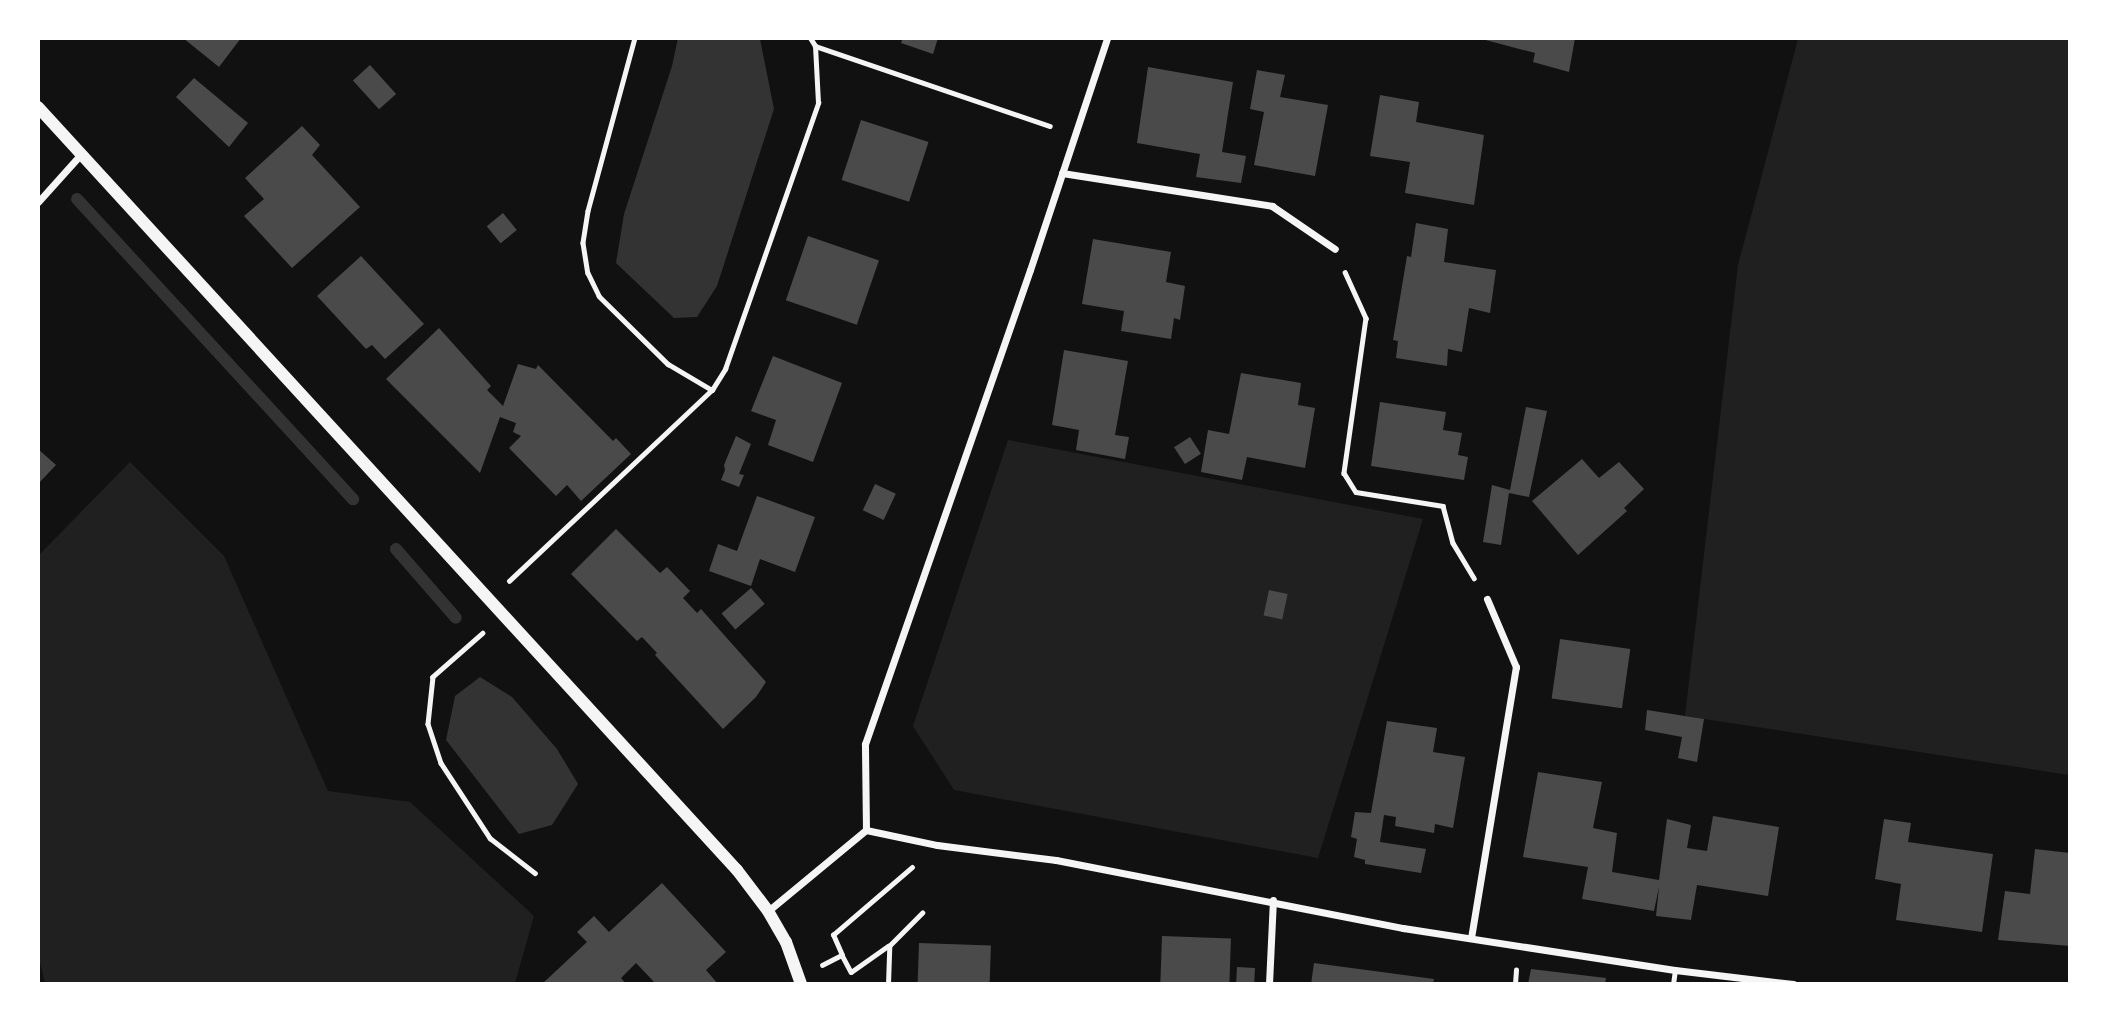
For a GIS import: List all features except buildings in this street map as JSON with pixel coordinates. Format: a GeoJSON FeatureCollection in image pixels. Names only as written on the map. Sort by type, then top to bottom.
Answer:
{"type":"FeatureCollection","features":[{"type":"Feature","properties":{"kind":"street"},"geometry":{"type":"LineString","coordinates":[[866,830],[865,744],[1107,38]]}},
{"type":"Feature","properties":{"kind":"street"},"geometry":{"type":"LineString","coordinates":[[38,107],[502,617],[737,870],[768,911],[786,942],[800,980]]}},
{"type":"Feature","properties":{"kind":"street"},"geometry":{"type":"LineString","coordinates":[[38,202],[82,153]]}},
{"type":"Feature","properties":{"kind":"street"},"geometry":{"type":"LineString","coordinates":[[1062,173],[1272,206],[1335,248]]}},
{"type":"Feature","properties":{"kind":"street"},"geometry":{"type":"LineString","coordinates":[[1471,937],[1516,667],[1487,599]]}},
{"type":"Feature","properties":{"kind":"street"},"geometry":{"type":"LineString","coordinates":[[866,830],[937,845],[1056,860],[1273,900],[1403,928],[1675,970],[1793,984]]}},
{"type":"Feature","properties":{"kind":"street"},"geometry":{"type":"LineString","coordinates":[[768,911],[866,830]]}},
{"type":"Feature","properties":{"kind":"street"},"geometry":{"type":"LineString","coordinates":[[1269,984],[1273,900]]}},
{"type":"Feature","properties":{"kind":"lane"},"geometry":{"type":"LineString","coordinates":[[1673,984],[1675,970]]}},
{"type":"Feature","properties":{"kind":"path"},"geometry":{"type":"LineString","coordinates":[[635,38],[589,211],[583,243],[588,273],[599,296],[668,364],[712,390]]}},
{"type":"Feature","properties":{"kind":"path"},"geometry":{"type":"LineString","coordinates":[[810,38],[816,46],[1075,135]]}},
{"type":"Feature","properties":{"kind":"path"},"geometry":{"type":"LineString","coordinates":[[488,601],[712,390],[725,369],[818,103],[816,46]]}},
{"type":"Feature","properties":{"kind":"path"},"geometry":{"type":"LineString","coordinates":[[1335,248],[1366,318],[1344,473],[1356,492],[1443,506],[1453,543],[1487,599]]}},
{"type":"Feature","properties":{"kind":"path"},"geometry":{"type":"LineString","coordinates":[[502,617],[433,677],[428,724],[441,763],[490,838],[535,873]]}},
{"type":"Feature","properties":{"kind":"path"},"geometry":{"type":"LineString","coordinates":[[922,913],[889,946],[850,972],[833,935],[937,845]]}},
{"type":"Feature","properties":{"kind":"path"},"geometry":{"type":"LineString","coordinates":[[888,984],[889,946]]}},
{"type":"Feature","properties":{"kind":"path"},"geometry":{"type":"LineString","coordinates":[[800,980],[842,955]]}},
{"type":"Feature","properties":{"kind":"shaded area"},"geometry":{"type":"Polygon","coordinates":[[[678,38],[760,39],[774,109],[717,286],[697,317],[674,318],[616,263],[624,214],[672,66],[678,38]]]}},
{"type":"Feature","properties":{"kind":"shaded area"},"geometry":{"type":"Polygon","coordinates":[[[1798,39],[2069,39],[2069,775],[1685,716],[1738,265],[1798,39]]]}},
{"type":"Feature","properties":{"kind":"shaded area"},"geometry":{"type":"Polygon","coordinates":[[[1008,440],[1423,519],[1318,858],[954,790],[913,726],[1008,440]]]}},
{"type":"Feature","properties":{"kind":"shaded area"},"geometry":{"type":"Polygon","coordinates":[[[130,462],[224,556],[328,791],[410,802],[534,916],[515,983],[45,983],[38,954],[39,555],[130,462]]]}},
{"type":"Feature","properties":{"kind":"shaded area"},"geometry":{"type":"Polygon","coordinates":[[[480,677],[512,697],[557,749],[578,784],[552,825],[519,834],[446,740],[455,696],[480,677]]]}},
{"type":"Feature","properties":{"kind":"waterway"},"geometry":{"type":"LineString","coordinates":[[77,199],[353,499]]}},
{"type":"Feature","properties":{"kind":"waterway"},"geometry":{"type":"LineString","coordinates":[[396,549],[456,618]]}}]}
